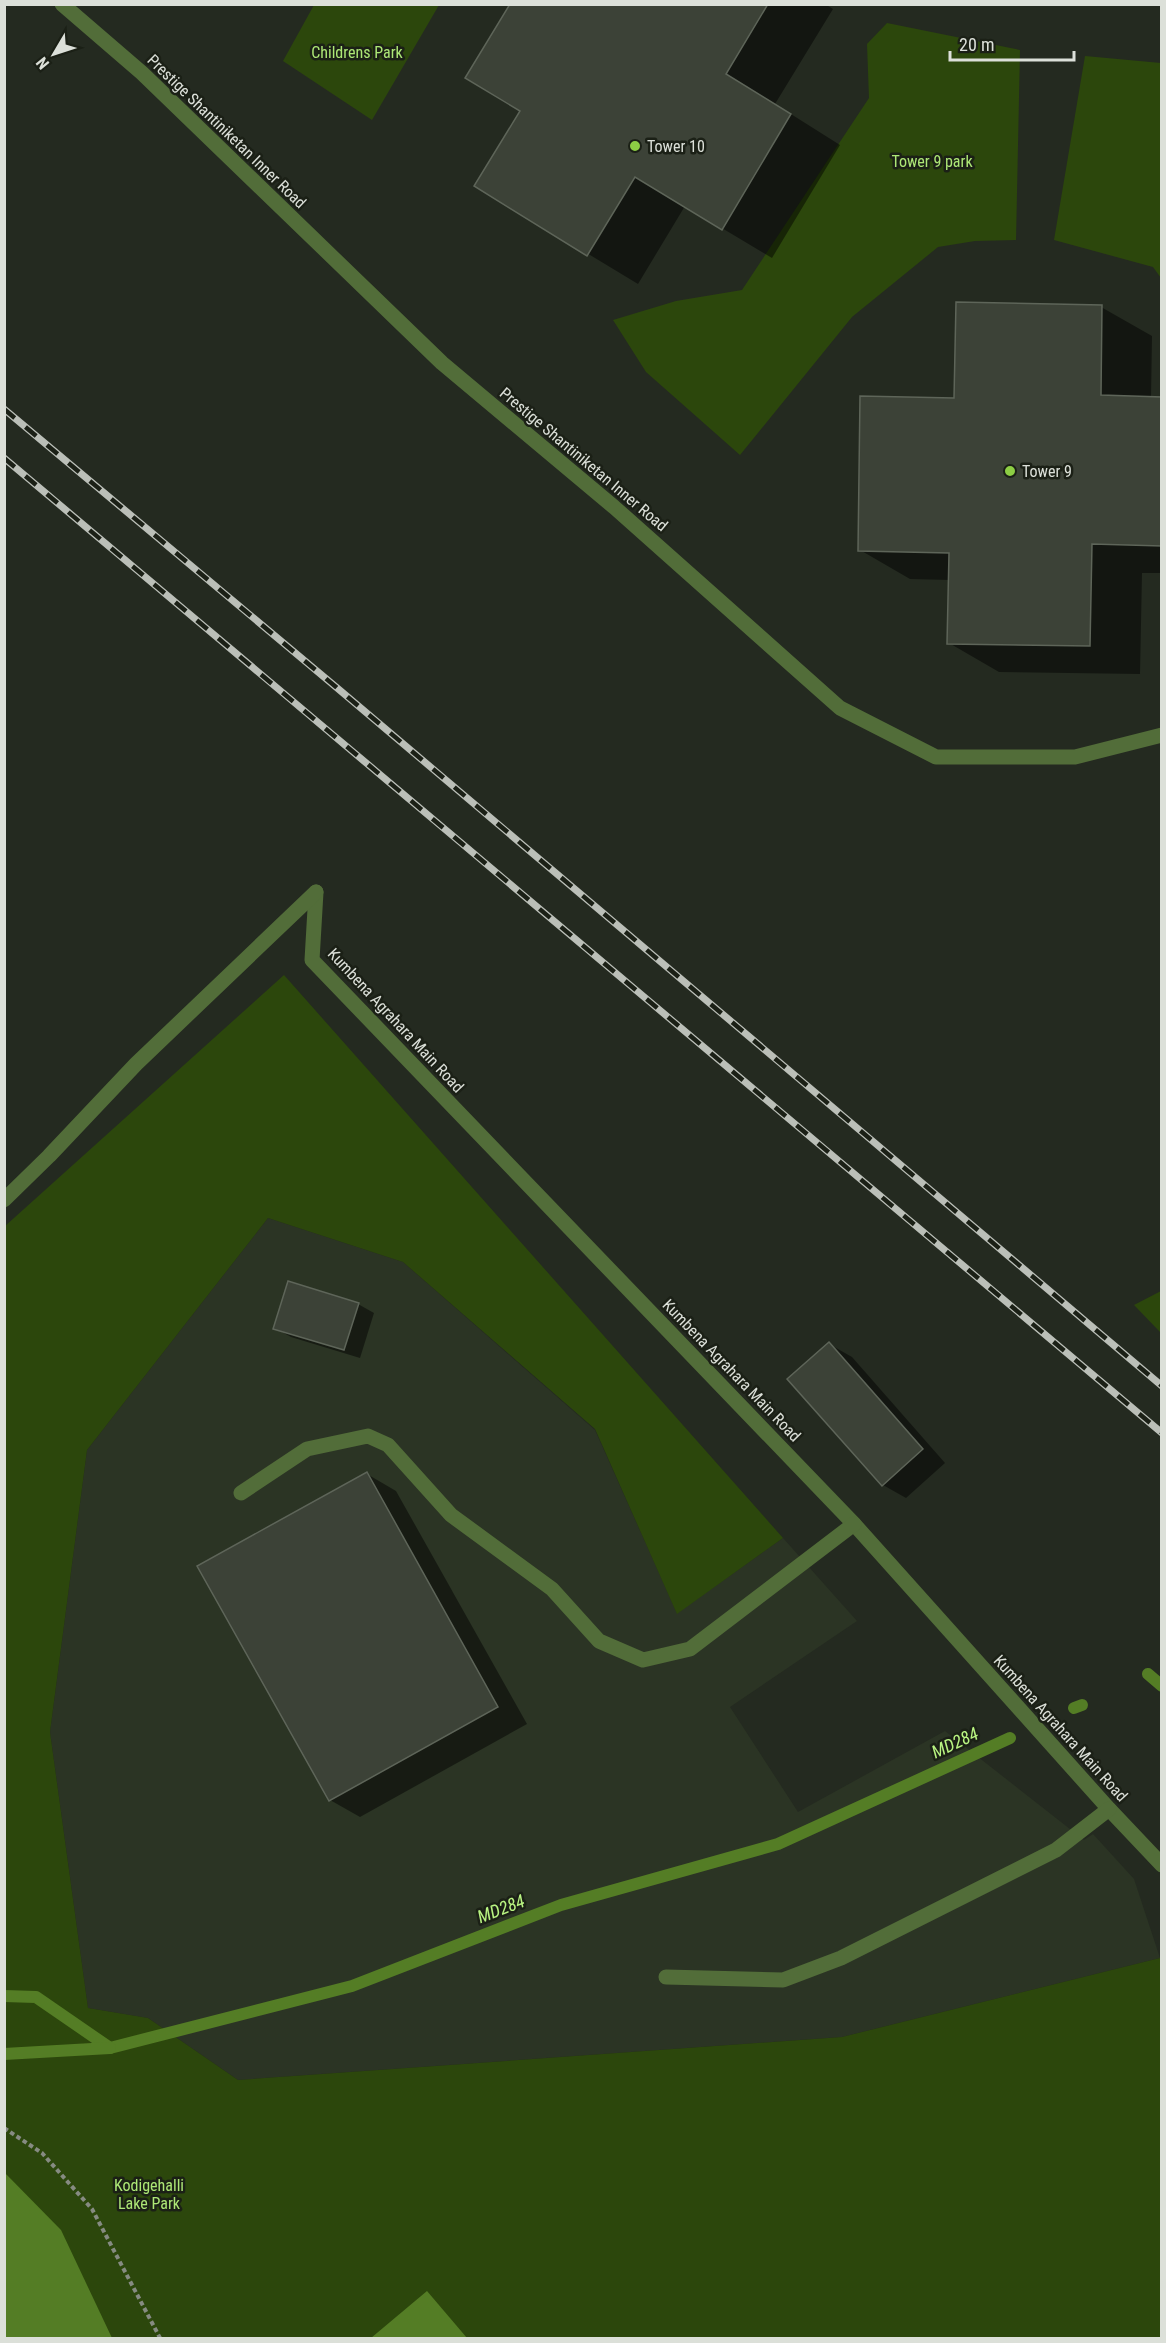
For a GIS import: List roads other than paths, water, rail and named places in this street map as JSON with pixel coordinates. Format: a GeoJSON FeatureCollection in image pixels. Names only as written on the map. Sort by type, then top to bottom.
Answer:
{"type":"FeatureCollection","features":[{"type":"Feature","properties":{"kind":"street","name":"Prestige Shantiniketan Inner Road"},"geometry":{"type":"LineString","coordinates":[[62,4],[142,73],[442,363],[614,507],[840,708],[936,757],[1075,758],[1161,735]]}},
{"type":"Feature","properties":{"kind":"street","name":"Kumbena Agrahara Main Road"},"geometry":{"type":"LineString","coordinates":[[4,1200],[136,1064],[316,892],[312,960],[854,1524],[1161,1864]]}},
{"type":"Feature","properties":{"kind":"street"},"geometry":{"type":"LineString","coordinates":[[241,1493],[307,1449],[368,1436],[388,1445],[451,1515],[552,1589],[599,1641],[643,1660],[690,1649],[854,1524]]}},
{"type":"Feature","properties":{"kind":"street"},"geometry":{"type":"LineString","coordinates":[[666,1977],[783,1980],[841,1958],[1056,1850],[1109,1809]]}},
{"type":"Feature","properties":{"kind":"waterway","name":"MD284"},"geometry":{"type":"LineString","coordinates":[[1148,1674],[1162,1686]]}},
{"type":"Feature","properties":{"kind":"waterway","name":"MD284"},"geometry":{"type":"LineString","coordinates":[[1074,1708],[1082,1705]]}},
{"type":"Feature","properties":{"kind":"waterway","name":"MD284"},"geometry":{"type":"LineString","coordinates":[[4,1996],[36,1997],[110,2048],[352,1986],[561,1905],[778,1844],[1010,1738]]}},
{"type":"Feature","properties":{"kind":"waterway"},"geometry":{"type":"LineString","coordinates":[[4,2054],[110,2048]]}},
{"type":"Feature","properties":{"kind":"railway"},"geometry":{"type":"LineString","coordinates":[[4,409],[1162,1386]]}},
{"type":"Feature","properties":{"kind":"railway"},"geometry":{"type":"LineString","coordinates":[[4,458],[1162,1433]]}},
{"type":"Feature","properties":{"kind":"place","name":"Tower 10"},"geometry":{"type":"Point","coordinates":[635,146]}},
{"type":"Feature","properties":{"kind":"place","name":"Tower 9"},"geometry":{"type":"Point","coordinates":[1010,471]}},
{"type":"Feature","properties":{"kind":"park label","name":"Childrens Park"},"geometry":{"type":"Point","coordinates":[357,52]}},
{"type":"Feature","properties":{"kind":"park label","name":"Tower 9 park"},"geometry":{"type":"Point","coordinates":[932,161]}},
{"type":"Feature","properties":{"kind":"park label","name":"Kodigehalli Lake Park"},"geometry":{"type":"Point","coordinates":[149,2194]}}]}
